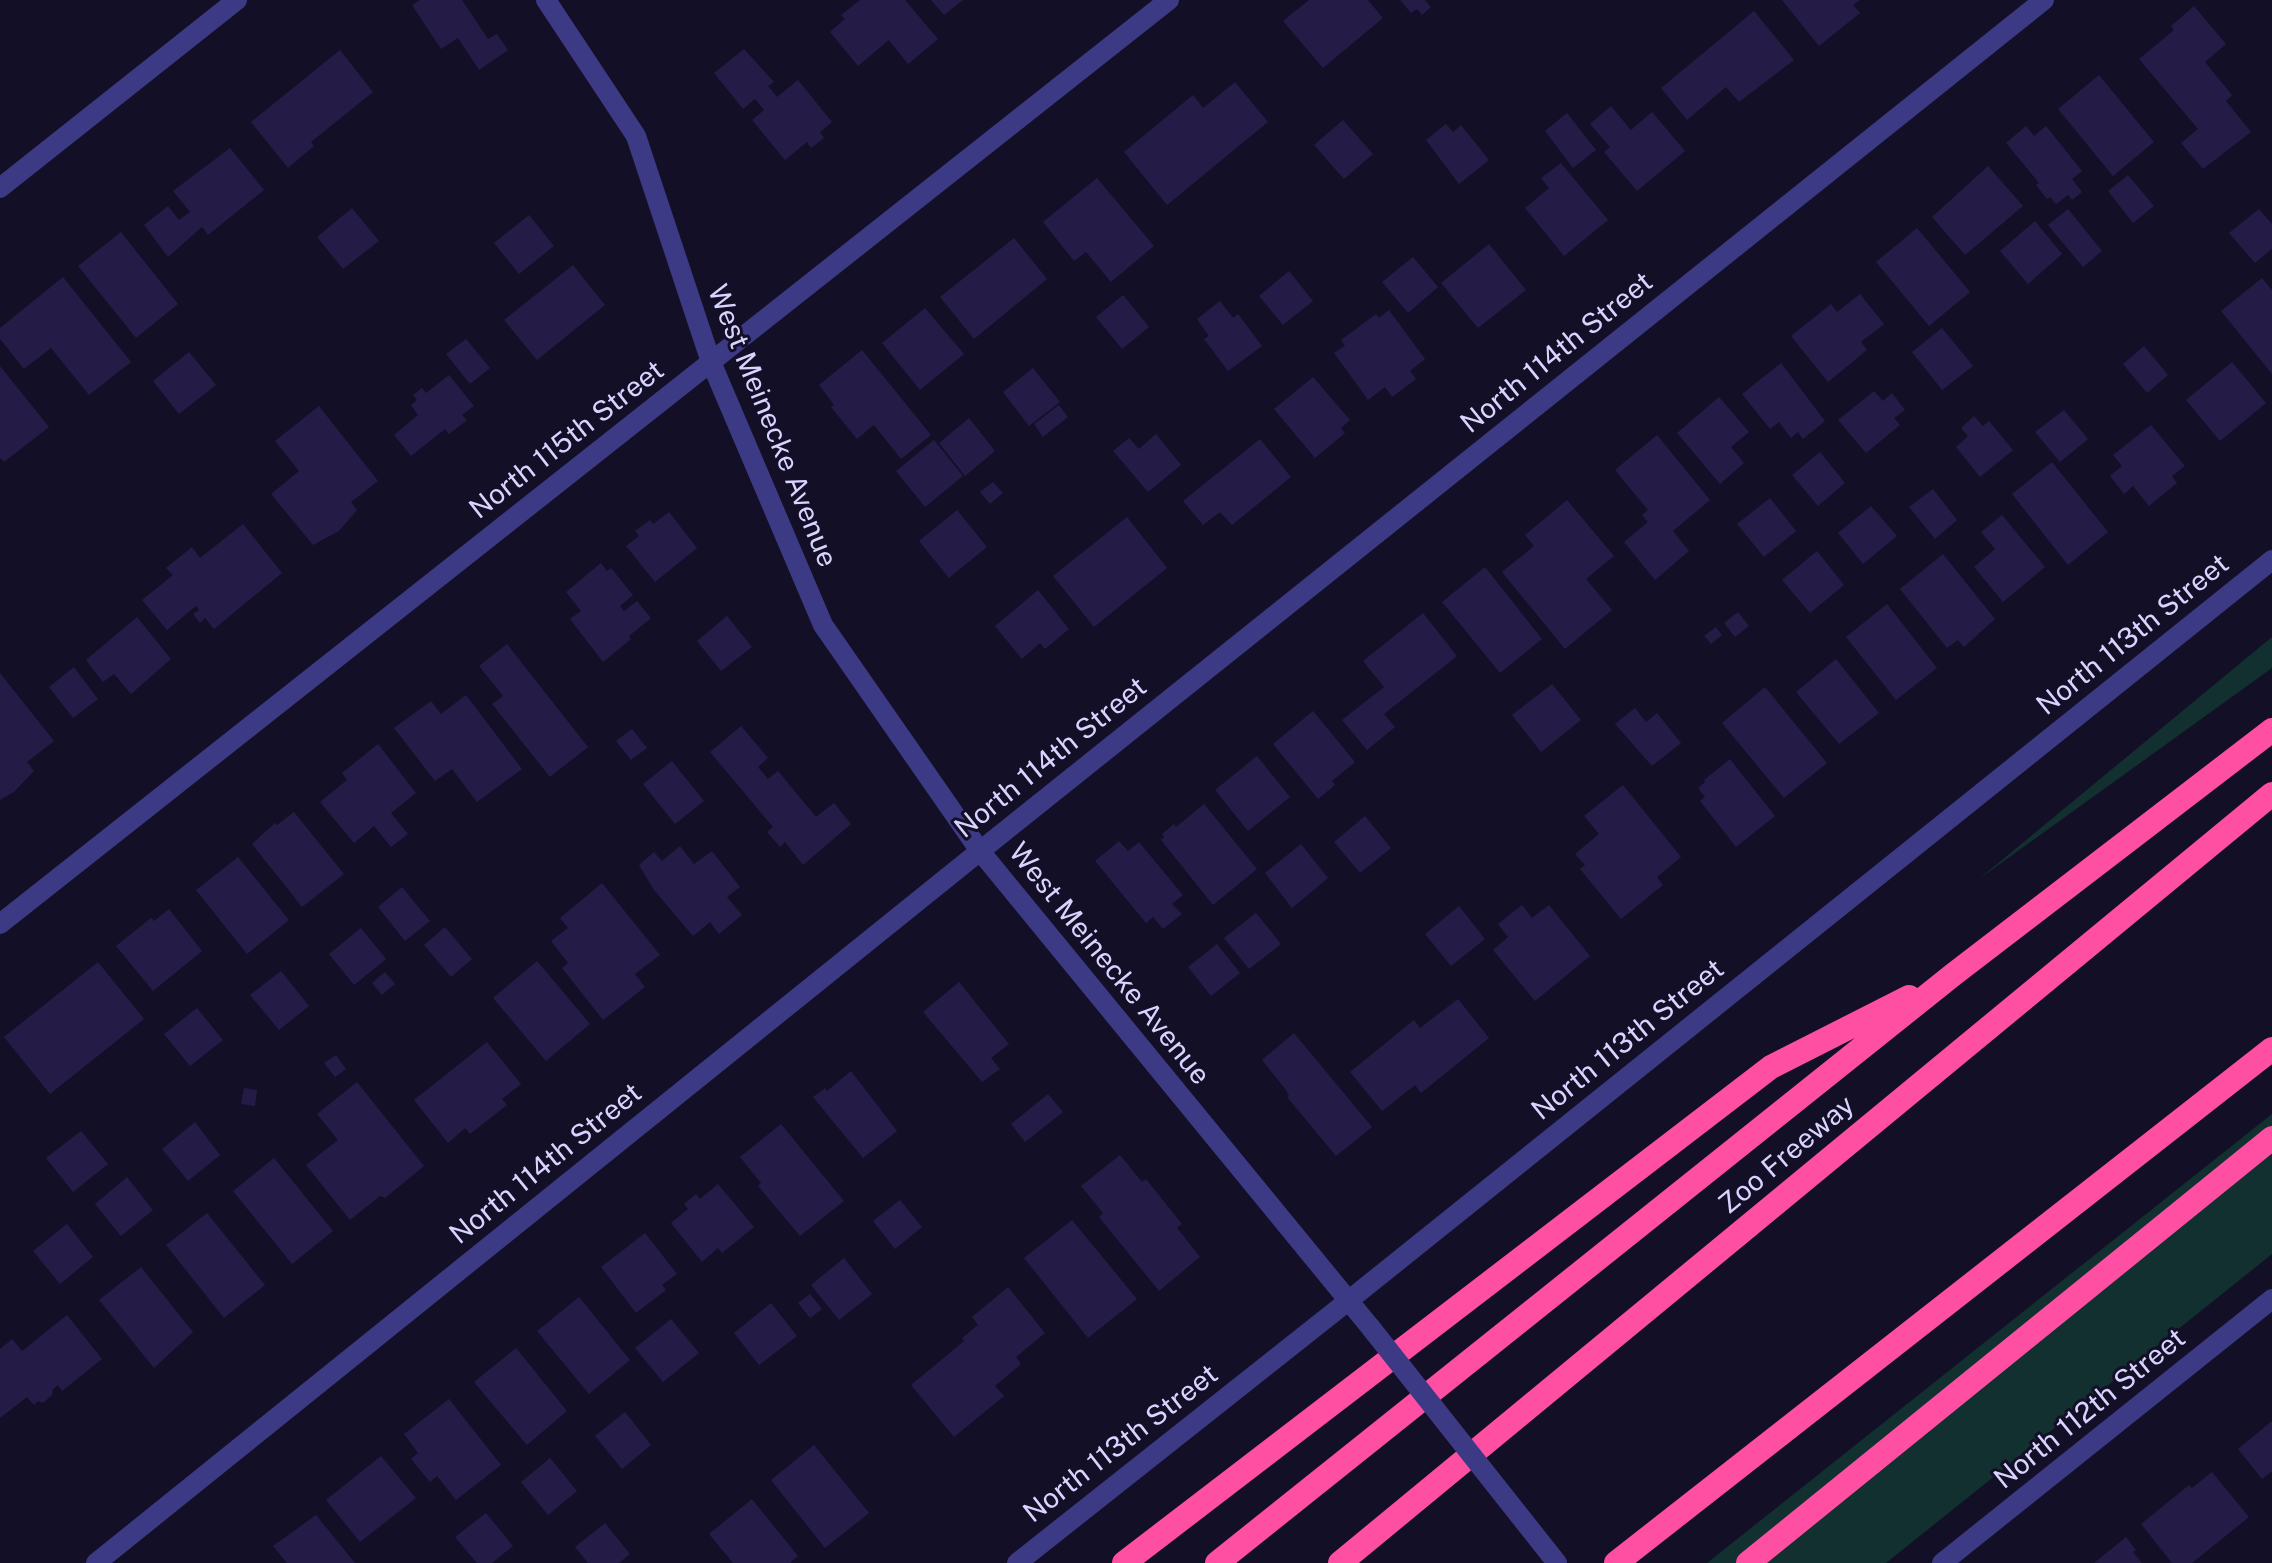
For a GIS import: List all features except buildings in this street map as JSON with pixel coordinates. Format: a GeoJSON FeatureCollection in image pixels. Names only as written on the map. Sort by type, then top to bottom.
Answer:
{"type":"FeatureCollection","features":[{"type":"Feature","properties":{"kind":"highway"},"geometry":{"type":"LineString","coordinates":[[1217,1563],[1954,974],[2272,730]]}},
{"type":"Feature","properties":{"kind":"highway","name":"Zoo Freeway"},"geometry":{"type":"LineString","coordinates":[[1340,1563],[2272,794]]}},
{"type":"Feature","properties":{"kind":"highway"},"geometry":{"type":"LineString","coordinates":[[1124,1563],[1771,1067],[1954,974]]}},
{"type":"Feature","properties":{"kind":"highway"},"geometry":{"type":"LineString","coordinates":[[1616,1563],[2272,1049]]}},
{"type":"Feature","properties":{"kind":"highway"},"geometry":{"type":"LineString","coordinates":[[1748,1563],[2272,1138]]}},
{"type":"Feature","properties":{"kind":"street"},"geometry":{"type":"LineString","coordinates":[[0,188],[237,0]]}},
{"type":"Feature","properties":{"kind":"street","name":"West Meinecke Avenue"},"geometry":{"type":"LineString","coordinates":[[546,0],[636,136],[711,362],[823,625],[980,851],[1371,1328],[1557,1563]]}},
{"type":"Feature","properties":{"kind":"street","name":"North 115th Street"},"geometry":{"type":"LineString","coordinates":[[0,924],[1169,0]]}},
{"type":"Feature","properties":{"kind":"street","name":"North 114th Street"},"geometry":{"type":"LineString","coordinates":[[96,1563],[2044,0]]}},
{"type":"Feature","properties":{"kind":"street","name":"North 113th Street"},"geometry":{"type":"LineString","coordinates":[[1017,1563],[2272,560]]}},
{"type":"Feature","properties":{"kind":"street","name":"North 112th Street"},"geometry":{"type":"LineString","coordinates":[[1942,1563],[2272,1299]]}},
{"type":"Feature","properties":{"kind":"green space"},"geometry":{"type":"Polygon","coordinates":[[[2272,637],[2272,668],[1979,879],[2272,637]]]}},
{"type":"Feature","properties":{"kind":"green space"},"geometry":{"type":"Polygon","coordinates":[[[2272,1114],[2272,1254],[1886,1563],[1707,1563],[2272,1114]]]}}]}
